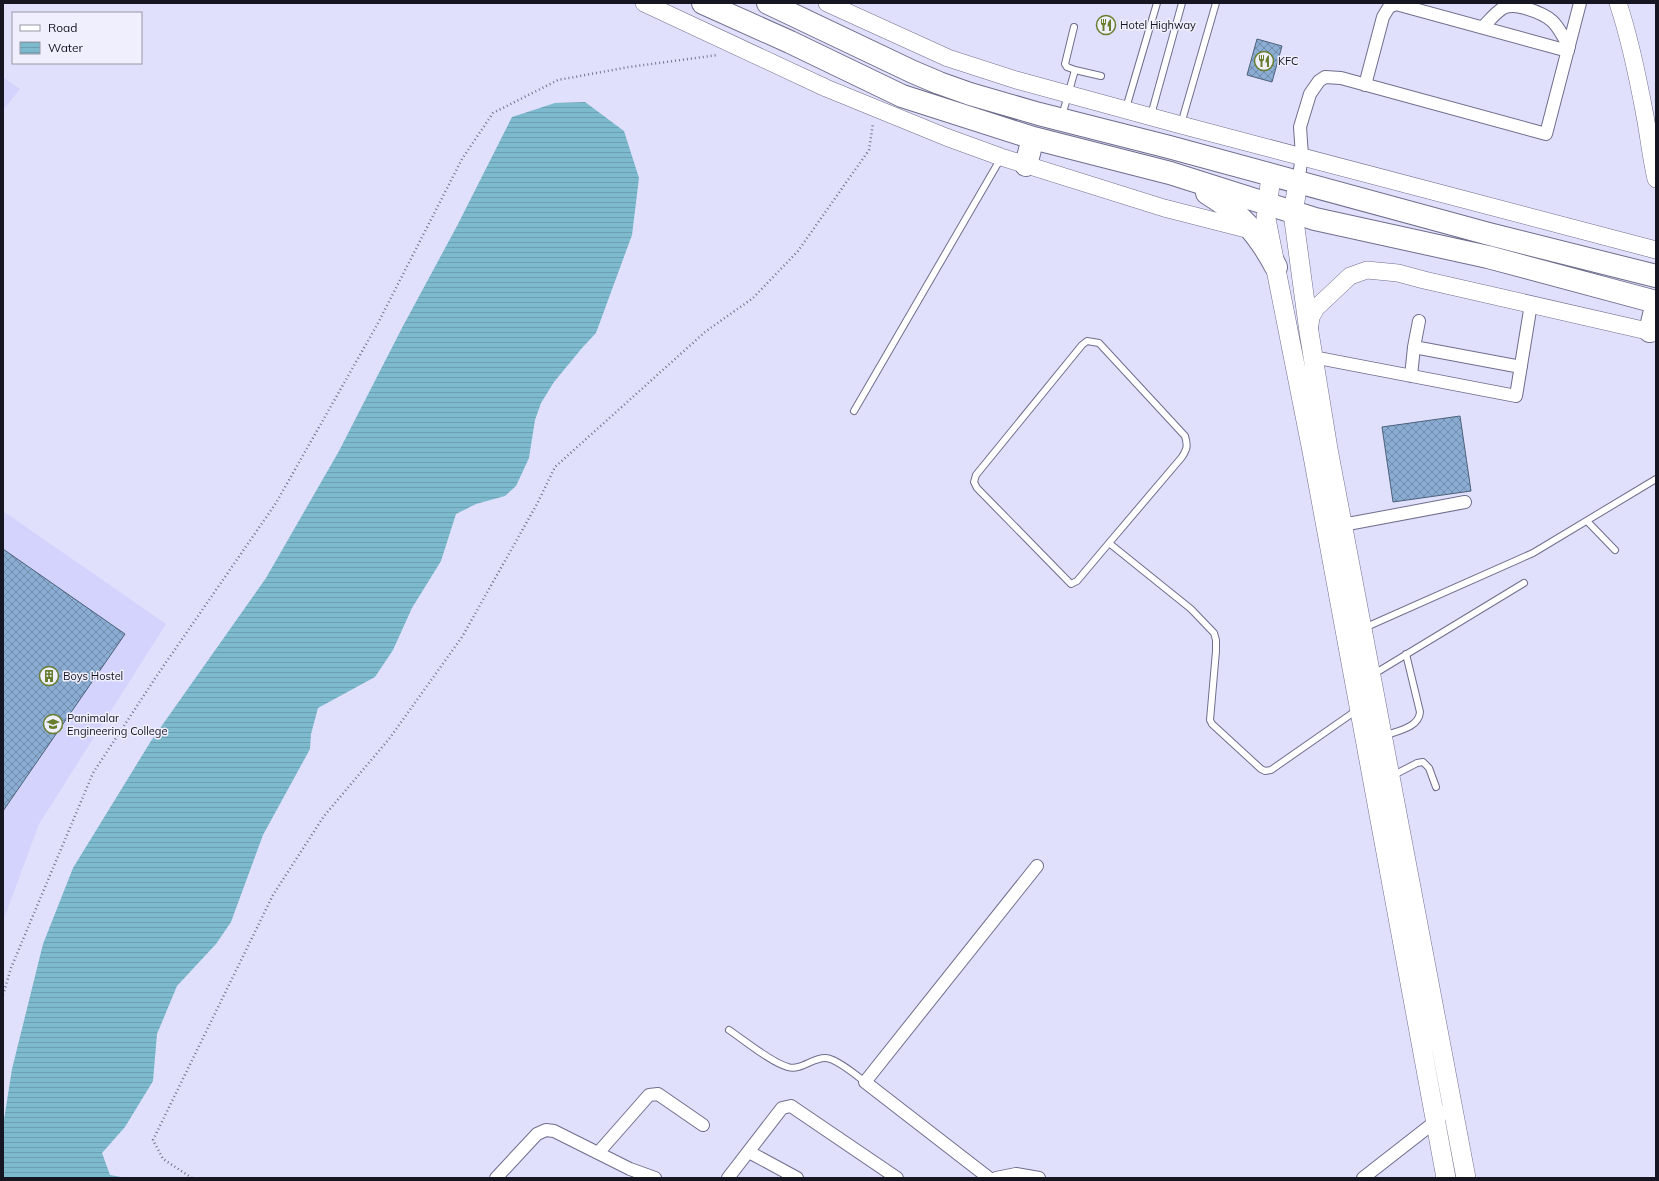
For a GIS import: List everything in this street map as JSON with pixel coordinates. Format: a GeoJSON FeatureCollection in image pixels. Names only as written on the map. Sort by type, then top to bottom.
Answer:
{"type":"FeatureCollection","features":[{"type":"Feature","properties":{"kind":"highway"},"geometry":{"type":"LineString","coordinates":[[703,3],[790,42],[902,96],[1033,138],[1170,173],[1293,213],[1488,258],[1656,302]]}},
{"type":"Feature","properties":{"kind":"highway"},"geometry":{"type":"LineString","coordinates":[[768,3],[939,84],[999,103],[1489,234],[1656,276]]}},
{"type":"Feature","properties":{"kind":"highway"},"geometry":{"type":"LineString","coordinates":[[1026,165],[1033,138]]}},
{"type":"Feature","properties":{"kind":"highway"},"geometry":{"type":"LineString","coordinates":[[1170,173],[1207,192],[1238,215],[1254,231],[1265,246],[1276,267]]}},
{"type":"Feature","properties":{"kind":"highway"},"geometry":{"type":"LineString","coordinates":[[1653,332],[1656,307]]}},
{"type":"Feature","properties":{"kind":"main road"},"geometry":{"type":"LineString","coordinates":[[1271,175],[1266,204],[1266,219],[1334,526],[1362,628],[1466,1178]]}},
{"type":"Feature","properties":{"kind":"main road"},"geometry":{"type":"LineString","coordinates":[[1298,183],[1293,213],[1309,332],[1328,449],[1334,526],[1359,708],[1446,1178]]}},
{"type":"Feature","properties":{"kind":"street"},"geometry":{"type":"LineString","coordinates":[[645,3],[826,88],[946,137],[1001,157],[1164,208],[1254,231]]}},
{"type":"Feature","properties":{"kind":"street"},"geometry":{"type":"LineString","coordinates":[[827,3],[948,58],[1009,78],[1150,117],[1655,247]]}},
{"type":"Feature","properties":{"kind":"street"},"geometry":{"type":"LineString","coordinates":[[1298,183],[1302,156],[1300,127],[1310,94],[1319,81],[1325,77],[1332,77],[1365,85],[1546,134],[1580,3]]}},
{"type":"Feature","properties":{"kind":"street"},"geometry":{"type":"LineString","coordinates":[[1618,3],[1625,25],[1640,89],[1646,117],[1651,160],[1656,179]]}},
{"type":"Feature","properties":{"kind":"street"},"geometry":{"type":"LineString","coordinates":[[1365,85],[1382,20],[1391,6],[1396,4],[1568,49]]}},
{"type":"Feature","properties":{"kind":"street"},"geometry":{"type":"LineString","coordinates":[[1483,27],[1504,8],[1518,6],[1540,12],[1553,21],[1568,49]]}},
{"type":"Feature","properties":{"kind":"street"},"geometry":{"type":"LineString","coordinates":[[1309,332],[1311,318],[1316,308],[1350,276],[1367,270],[1398,273],[1653,332]]}},
{"type":"Feature","properties":{"kind":"street"},"geometry":{"type":"LineString","coordinates":[[1313,357],[1516,396],[1531,304]]}},
{"type":"Feature","properties":{"kind":"street"},"geometry":{"type":"LineString","coordinates":[[1411,376],[1414,347],[1420,321]]}},
{"type":"Feature","properties":{"kind":"street"},"geometry":{"type":"LineString","coordinates":[[1414,347],[1521,367]]}},
{"type":"Feature","properties":{"kind":"street"},"geometry":{"type":"LineString","coordinates":[[1334,526],[1465,502]]}},
{"type":"Feature","properties":{"kind":"street"},"geometry":{"type":"LineString","coordinates":[[989,1178],[865,1082],[1037,866]]}},
{"type":"Feature","properties":{"kind":"street"},"geometry":{"type":"LineString","coordinates":[[598,1153],[649,1095],[658,1094],[703,1125]]}},
{"type":"Feature","properties":{"kind":"street"},"geometry":{"type":"LineString","coordinates":[[1363,1178],[1436,1121],[1451,1105]]}},
{"type":"Feature","properties":{"kind":"street"},"geometry":{"type":"LineString","coordinates":[[728,1178],[782,1108],[791,1106],[897,1178]]}},
{"type":"Feature","properties":{"kind":"street"},"geometry":{"type":"LineString","coordinates":[[496,1178],[537,1134],[546,1130],[554,1131],[630,1169],[655,1178]]}},
{"type":"Feature","properties":{"kind":"street"},"geometry":{"type":"LineString","coordinates":[[749,1152],[797,1178]]}},
{"type":"Feature","properties":{"kind":"street"},"geometry":{"type":"LineString","coordinates":[[996,1178],[1016,1174],[1039,1178]]}},
{"type":"Feature","properties":{"kind":"lane"},"geometry":{"type":"LineString","coordinates":[[1126,110],[1157,3]]}},
{"type":"Feature","properties":{"kind":"lane"},"geometry":{"type":"LineString","coordinates":[[1150,117],[1182,3]]}},
{"type":"Feature","properties":{"kind":"lane"},"geometry":{"type":"LineString","coordinates":[[1181,125],[1216,3]]}},
{"type":"Feature","properties":{"kind":"lane"},"geometry":{"type":"LineString","coordinates":[[1074,27],[1065,64],[1067,67],[1075,70],[1101,76]]}},
{"type":"Feature","properties":{"kind":"lane"},"geometry":{"type":"LineString","coordinates":[[1060,120],[1075,70]]}},
{"type":"Feature","properties":{"kind":"lane"},"geometry":{"type":"LineString","coordinates":[[854,411],[1001,157]]}},
{"type":"Feature","properties":{"kind":"lane"},"geometry":{"type":"LineString","coordinates":[[1087,342],[1099,343],[1185,436],[1188,444],[1187,450],[1182,457],[1109,543],[1077,581],[1071,584],[982,493],[974,482],[976,475],[1077,351],[1087,342]]}},
{"type":"Feature","properties":{"kind":"lane"},"geometry":{"type":"LineString","coordinates":[[1362,628],[1533,553],[1656,479]]}},
{"type":"Feature","properties":{"kind":"lane"},"geometry":{"type":"LineString","coordinates":[[1587,521],[1615,550]]}},
{"type":"Feature","properties":{"kind":"lane"},"geometry":{"type":"LineString","coordinates":[[1109,543],[1191,609],[1214,633],[1216,640],[1216,651],[1210,720],[1212,724],[1261,769],[1265,771],[1271,770],[1359,708]]}},
{"type":"Feature","properties":{"kind":"lane"},"geometry":{"type":"LineString","coordinates":[[1371,676],[1524,583]]}},
{"type":"Feature","properties":{"kind":"lane"},"geometry":{"type":"LineString","coordinates":[[1383,737],[1416,723],[1420,718],[1420,712],[1406,654]]}},
{"type":"Feature","properties":{"kind":"lane"},"geometry":{"type":"LineString","coordinates":[[1391,777],[1417,763],[1423,762],[1429,768],[1436,787]]}},
{"type":"Feature","properties":{"kind":"lane"},"geometry":{"type":"LineString","coordinates":[[729,1030],[778,1063],[789,1068],[796,1068],[825,1058],[833,1059],[865,1082]]}},
{"type":"Feature","properties":{"kind":"path"},"geometry":{"type":"LineString","coordinates":[[3,995],[11,968],[93,773],[158,674],[276,503],[378,325],[462,159],[493,112],[558,80],[629,67],[719,55]]}},
{"type":"Feature","properties":{"kind":"path"},"geometry":{"type":"LineString","coordinates":[[192,1178],[163,1159],[153,1140],[273,895],[324,816],[389,739],[462,637],[537,504],[555,467],[705,332],[753,298],[798,251],[870,150],[876,108]]}},
{"type":"Feature","properties":{"kind":"shaded area"},"geometry":{"type":"Polygon","coordinates":[[[3,77],[20,89],[3,110],[3,77]]]}},
{"type":"Feature","properties":{"kind":"shaded area","name":"Panimalar Engineering College"},"geometry":{"type":"Polygon","coordinates":[[[3,511],[166,624],[39,824],[3,921],[3,511]]]}},
{"type":"Feature","properties":{"kind":"water"},"geometry":{"type":"Polygon","coordinates":[[[585,102],[624,131],[639,178],[632,235],[596,333],[554,382],[541,403],[535,420],[529,458],[516,486],[505,496],[476,504],[456,514],[441,561],[412,608],[393,650],[375,677],[318,708],[311,734],[310,749],[263,835],[231,922],[216,944],[177,986],[157,1034],[153,1081],[125,1127],[102,1153],[110,1175],[127,1178],[3,1178],[3,1126],[12,1069],[43,944],[73,868],[151,741],[266,578],[339,451],[403,326],[457,226],[512,117],[555,103],[585,102]]]}},
{"type":"Feature","properties":{"kind":"building","name":"KFC"},"geometry":{"type":"Polygon","coordinates":[[[1257,39],[1282,46],[1272,82],[1247,75],[1257,39]]]}},
{"type":"Feature","properties":{"kind":"building"},"geometry":{"type":"Polygon","coordinates":[[[1460,416],[1471,491],[1393,502],[1382,427],[1460,416]]]}},
{"type":"Feature","properties":{"kind":"building","name":"Boys Hostel"},"geometry":{"type":"Polygon","coordinates":[[[3,549],[125,634],[3,811],[3,549]]]}},
{"type":"Feature","properties":{"kind":"place","name":"Hotel Highway"},"geometry":{"type":"Point","coordinates":[1106,25]}},
{"type":"Feature","properties":{"kind":"place","name":"KFC"},"geometry":{"type":"Point","coordinates":[1264,61]}},
{"type":"Feature","properties":{"kind":"place","name":"Boys Hostel"},"geometry":{"type":"Point","coordinates":[49,676]}},
{"type":"Feature","properties":{"kind":"place","name":"Panimalar Engineering College"},"geometry":{"type":"Point","coordinates":[53,724]}}]}
